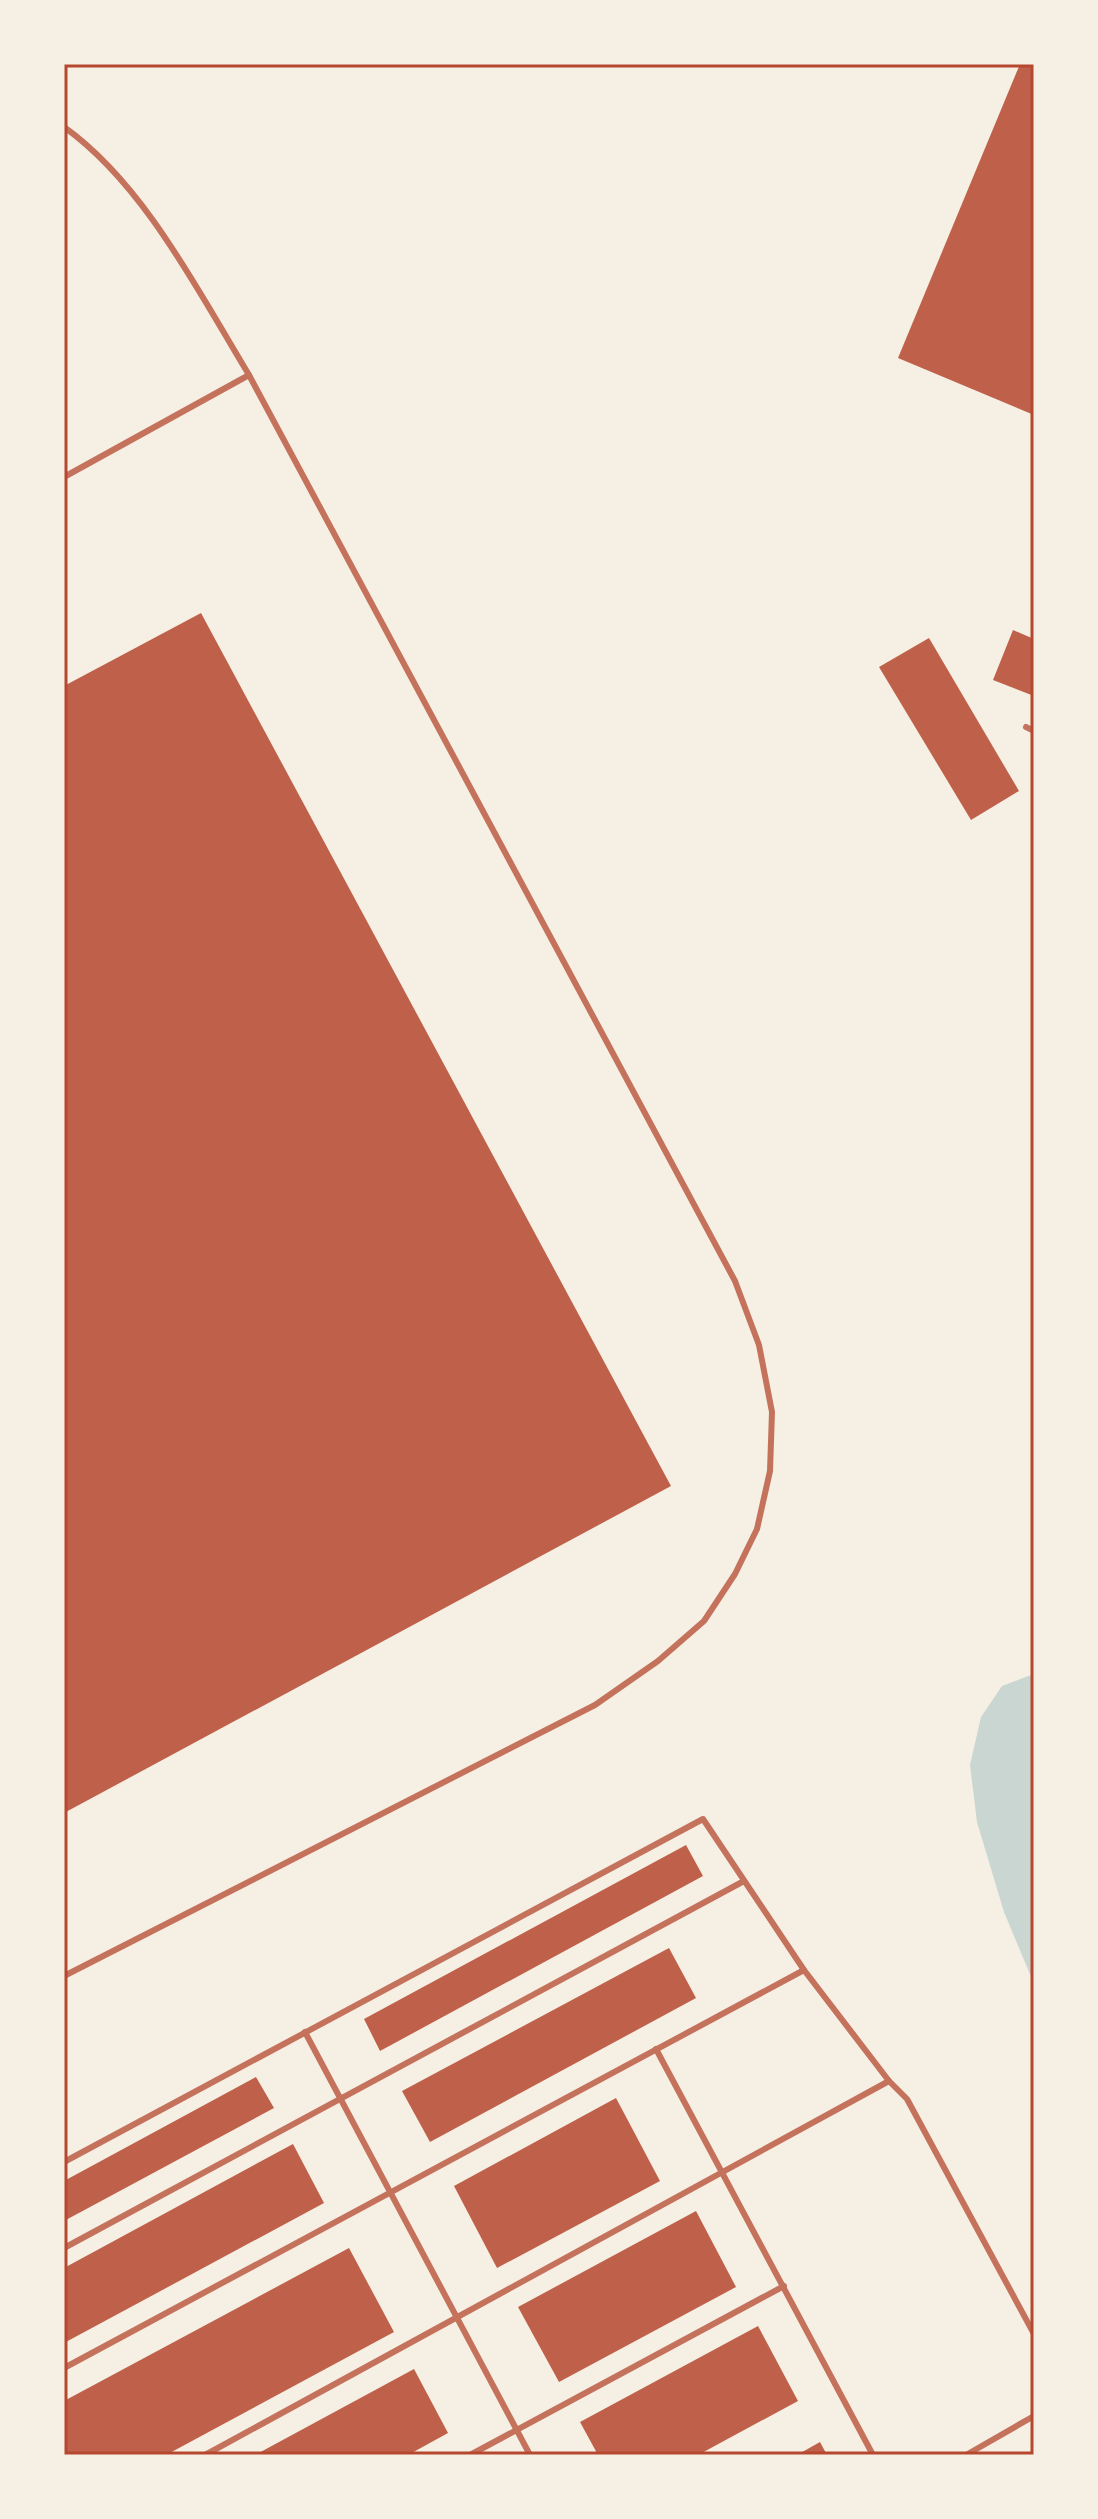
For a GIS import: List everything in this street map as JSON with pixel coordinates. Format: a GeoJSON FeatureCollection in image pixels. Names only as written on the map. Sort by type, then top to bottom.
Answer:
{"type":"FeatureCollection","features":[{"type":"Feature","properties":{"kind":"lane"},"geometry":{"type":"LineString","coordinates":[[64,127],[126,183],[182,265],[249,375],[735,1281],[759,1345],[772,1412],[770,1471],[757,1529],[735,1574],[704,1621],[658,1661],[595,1705],[64,1976]]}},
{"type":"Feature","properties":{"kind":"lane"},"geometry":{"type":"LineString","coordinates":[[64,477],[249,375]]}},
{"type":"Feature","properties":{"kind":"lane"},"geometry":{"type":"LineString","coordinates":[[1026,727],[1034,731]]}},
{"type":"Feature","properties":{"kind":"lane"},"geometry":{"type":"LineString","coordinates":[[64,2162],[703,1819],[804,1970],[889,2081],[907,2099],[1034,2334]]}},
{"type":"Feature","properties":{"kind":"lane"},"geometry":{"type":"LineString","coordinates":[[64,2248],[744,1881]]}},
{"type":"Feature","properties":{"kind":"lane"},"geometry":{"type":"LineString","coordinates":[[64,2368],[804,1970]]}},
{"type":"Feature","properties":{"kind":"lane"},"geometry":{"type":"LineString","coordinates":[[305,2032],[530,2455]]}},
{"type":"Feature","properties":{"kind":"lane"},"geometry":{"type":"LineString","coordinates":[[656,2049],[873,2455]]}},
{"type":"Feature","properties":{"kind":"lane"},"geometry":{"type":"LineString","coordinates":[[205,2455],[889,2081]]}},
{"type":"Feature","properties":{"kind":"lane"},"geometry":{"type":"LineString","coordinates":[[470,2455],[784,2286]]}},
{"type":"Feature","properties":{"kind":"lane"},"geometry":{"type":"LineString","coordinates":[[966,2455],[1034,2416]]}},
{"type":"Feature","properties":{"kind":"shaded area"},"geometry":{"type":"Polygon","coordinates":[[[1034,1676],[1034,1984],[1004,1912],[977,1822],[970,1765],[981,1717],[1002,1686],[1034,1676]]]}},
{"type":"Feature","properties":{"kind":"building"},"geometry":{"type":"Polygon","coordinates":[[[1020,64],[1034,64],[1034,415],[898,358],[1020,64]]]}},
{"type":"Feature","properties":{"kind":"building"},"geometry":{"type":"Polygon","coordinates":[[[201,613],[671,1486],[64,1813],[64,686],[201,613]]]}},
{"type":"Feature","properties":{"kind":"building"},"geometry":{"type":"Polygon","coordinates":[[[1013,630],[1034,639],[1034,696],[993,680],[1013,630]]]}},
{"type":"Feature","properties":{"kind":"building"},"geometry":{"type":"Polygon","coordinates":[[[929,638],[1019,791],[971,820],[879,667],[929,638]]]}},
{"type":"Feature","properties":{"kind":"building"},"geometry":{"type":"Polygon","coordinates":[[[686,1845],[703,1876],[380,2051],[364,2019],[686,1845]]]}},
{"type":"Feature","properties":{"kind":"building"},"geometry":{"type":"Polygon","coordinates":[[[669,1948],[696,1998],[430,2142],[402,2091],[669,1948]]]}},
{"type":"Feature","properties":{"kind":"building"},"geometry":{"type":"Polygon","coordinates":[[[256,2077],[274,2108],[64,2221],[64,2181],[256,2077]]]}},
{"type":"Feature","properties":{"kind":"building"},"geometry":{"type":"Polygon","coordinates":[[[616,2098],[660,2181],[497,2268],[454,2186],[616,2098]]]}},
{"type":"Feature","properties":{"kind":"building"},"geometry":{"type":"Polygon","coordinates":[[[293,2144],[324,2203],[64,2343],[64,2268],[293,2144]]]}},
{"type":"Feature","properties":{"kind":"building"},"geometry":{"type":"Polygon","coordinates":[[[696,2211],[736,2287],[559,2382],[518,2307],[696,2211]]]}},
{"type":"Feature","properties":{"kind":"building"},"geometry":{"type":"Polygon","coordinates":[[[349,2248],[394,2332],[166,2455],[64,2455],[64,2401],[349,2248]]]}},
{"type":"Feature","properties":{"kind":"building"},"geometry":{"type":"Polygon","coordinates":[[[758,2326],[798,2401],[698,2455],[598,2455],[580,2422],[758,2326]]]}},
{"type":"Feature","properties":{"kind":"building"},"geometry":{"type":"Polygon","coordinates":[[[414,2369],[448,2433],[408,2455],[255,2455],[414,2369]]]}},
{"type":"Feature","properties":{"kind":"building"},"geometry":{"type":"Polygon","coordinates":[[[820,2442],[827,2455],[797,2455],[820,2442]]]}}]}
